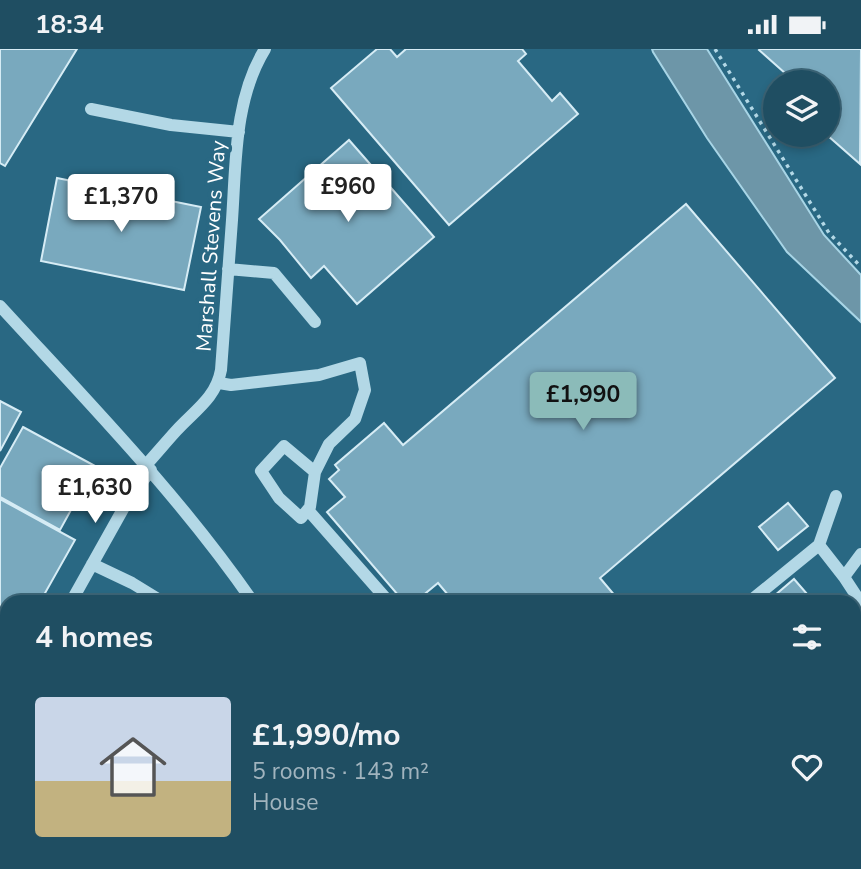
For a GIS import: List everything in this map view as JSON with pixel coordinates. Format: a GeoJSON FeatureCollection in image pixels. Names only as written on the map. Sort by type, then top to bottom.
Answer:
{"type":"FeatureCollection","features":[{"type":"Feature","properties":{"kind":"street","name":"Marshall Stevens Way"},"geometry":{"type":"LineString","coordinates":[[75,595],[149,468],[178,429],[197,411],[219,383],[239,132],[245,97],[265,49]]}},
{"type":"Feature","properties":{"kind":"street"},"geometry":{"type":"LineString","coordinates":[[91,109],[171,125],[239,132]]}},
{"type":"Feature","properties":{"kind":"street"},"geometry":{"type":"LineString","coordinates":[[229,269],[274,274],[315,322]]}},
{"type":"Feature","properties":{"kind":"street"},"geometry":{"type":"LineString","coordinates":[[0,306],[149,468],[248,595]]}},
{"type":"Feature","properties":{"kind":"street"},"geometry":{"type":"LineString","coordinates":[[219,383],[230,385],[319,375],[360,363],[365,390],[355,419],[329,444],[315,472],[310,507],[301,518],[279,498],[261,471],[285,446],[315,472]]}},
{"type":"Feature","properties":{"kind":"street"},"geometry":{"type":"LineString","coordinates":[[758,595],[819,545],[836,496]]}},
{"type":"Feature","properties":{"kind":"street"},"geometry":{"type":"LineString","coordinates":[[308,510],[383,595]]}},
{"type":"Feature","properties":{"kind":"street"},"geometry":{"type":"LineString","coordinates":[[819,545],[856,595]]}},
{"type":"Feature","properties":{"kind":"street"},"geometry":{"type":"LineString","coordinates":[[844,577],[861,554]]}},
{"type":"Feature","properties":{"kind":"street"},"geometry":{"type":"LineString","coordinates":[[92,564],[152,595]]}},
{"type":"Feature","properties":{"kind":"path"},"geometry":{"type":"LineString","coordinates":[[715,49],[829,233],[861,267]]}},
{"type":"Feature","properties":{"kind":"water"},"geometry":{"type":"Polygon","coordinates":[[[652,49],[707,49],[763,138],[763,147],[769,147],[824,235],[861,275],[861,322],[787,252],[707,138],[652,49]]]}},
{"type":"Feature","properties":{"kind":"building"},"geometry":{"type":"Polygon","coordinates":[[[0,49],[77,49],[5,166],[0,163],[0,49]]]}},
{"type":"Feature","properties":{"kind":"building"},"geometry":{"type":"Polygon","coordinates":[[[377,49],[390,49],[397,57],[406,49],[522,49],[526,54],[518,61],[552,101],[560,93],[578,114],[449,225],[331,88],[377,49]]]}},
{"type":"Feature","properties":{"kind":"building"},"geometry":{"type":"Polygon","coordinates":[[[861,49],[860,164],[840,146],[840,70],[782,70],[759,50],[861,49]]]}},
{"type":"Feature","properties":{"kind":"building"},"geometry":{"type":"Polygon","coordinates":[[[349,140],[434,237],[357,304],[324,266],[311,278],[259,219],[349,140]]]}},
{"type":"Feature","properties":{"kind":"building"},"geometry":{"type":"Polygon","coordinates":[[[57,178],[201,207],[184,290],[41,261],[57,178]]]}},
{"type":"Feature","properties":{"kind":"building"},"geometry":{"type":"Polygon","coordinates":[[[686,204],[835,378],[600,578],[614,595],[448,595],[438,583],[423,595],[398,595],[327,512],[345,497],[329,479],[339,470],[335,465],[384,423],[403,445],[686,204]]]}},
{"type":"Feature","properties":{"kind":"building"},"geometry":{"type":"Polygon","coordinates":[[[0,401],[21,412],[0,451],[0,401]]]}},
{"type":"Feature","properties":{"kind":"building"},"geometry":{"type":"Polygon","coordinates":[[[23,427],[95,466],[60,530],[0,497],[0,468],[23,427]]]}},
{"type":"Feature","properties":{"kind":"building"},"geometry":{"type":"Polygon","coordinates":[[[0,499],[75,540],[44,595],[0,595],[0,499]]]}},
{"type":"Feature","properties":{"kind":"building"},"geometry":{"type":"Polygon","coordinates":[[[788,503],[808,526],[778,550],[759,527],[788,503]]]}},
{"type":"Feature","properties":{"kind":"building"},"geometry":{"type":"Polygon","coordinates":[[[794,579],[808,595],[775,595],[794,579]]]}}]}
